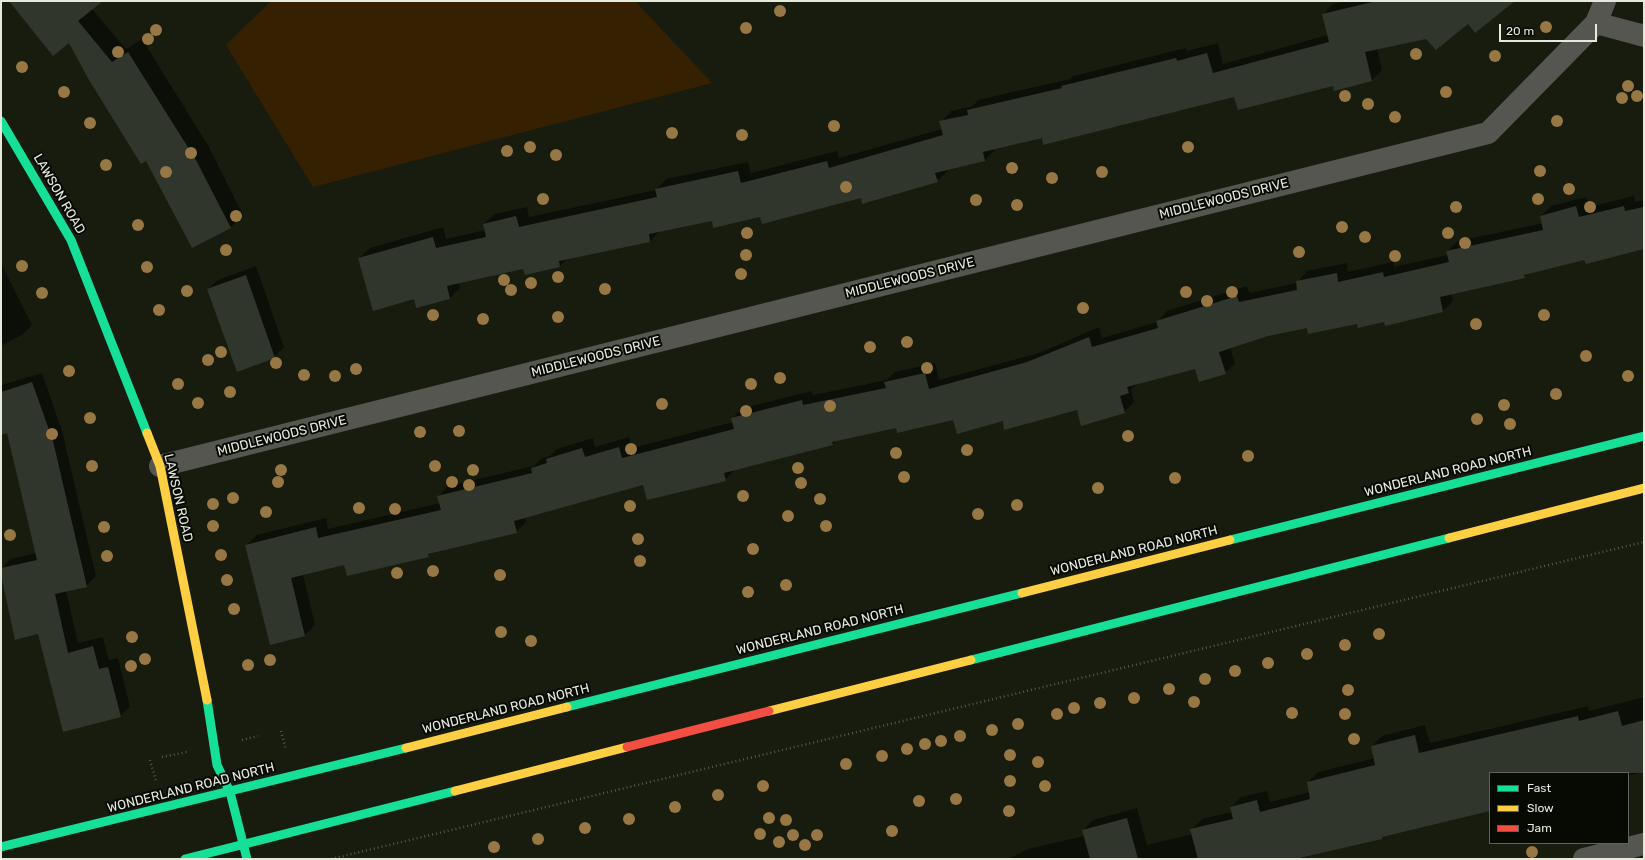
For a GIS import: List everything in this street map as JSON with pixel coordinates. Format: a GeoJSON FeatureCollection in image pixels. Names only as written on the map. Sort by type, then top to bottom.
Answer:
{"type":"FeatureCollection","features":[{"type":"Feature","properties":{"kind":"main road","name":"LAWSON ROAD"},"geometry":{"type":"LineString","coordinates":[[1,121],[71,240],[160,466],[205,683],[217,765],[230,792],[247,859]]}},
{"type":"Feature","properties":{"kind":"main road","name":"WONDERLAND ROAD NORTH"},"geometry":{"type":"LineString","coordinates":[[1,846],[230,792],[1644,436]]}},
{"type":"Feature","properties":{"kind":"main road"},"geometry":{"type":"LineString","coordinates":[[185,859],[243,846],[1644,488]]}},
{"type":"Feature","properties":{"kind":"street","name":"MIDDLEWOODS DRIVE"},"geometry":{"type":"LineString","coordinates":[[160,466],[1488,133],[1596,22],[1605,1]]}},
{"type":"Feature","properties":{"kind":"street"},"geometry":{"type":"LineString","coordinates":[[1596,22],[1644,36]]}},
{"type":"Feature","properties":{"kind":"street"},"geometry":{"type":"LineString","coordinates":[[1584,859],[1644,844]]}},
{"type":"Feature","properties":{"kind":"path"},"geometry":{"type":"LineString","coordinates":[[331,859],[1644,542]]}},
{"type":"Feature","properties":{"kind":"shaded area"},"geometry":{"type":"Polygon","coordinates":[[[271,1],[635,1],[712,83],[313,187],[226,45],[271,1]]]}},
{"type":"Feature","properties":{"kind":"building"},"geometry":{"type":"Polygon","coordinates":[[[9,1],[103,1],[78,21],[112,62],[128,52],[196,160],[231,228],[192,248],[146,161],[141,164],[89,80],[69,43],[53,56],[9,1]]]}},
{"type":"Feature","properties":{"kind":"building"},"geometry":{"type":"Polygon","coordinates":[[[1377,1],[1515,1],[1475,33],[1468,24],[1436,50],[1426,39],[1365,52],[1372,81],[1334,91],[1333,86],[1238,110],[1234,97],[1043,145],[1042,138],[983,152],[985,161],[935,173],[938,182],[862,204],[861,198],[762,224],[760,217],[713,228],[712,221],[649,234],[650,242],[559,261],[560,267],[525,275],[523,269],[447,286],[450,299],[416,308],[414,299],[373,311],[358,258],[433,237],[436,248],[486,237],[483,224],[516,216],[519,227],[657,197],[655,189],[738,171],[741,183],[827,161],[829,168],[943,135],[939,121],[968,115],[967,110],[1062,88],[1061,86],[1176,58],[1177,61],[1207,53],[1213,73],[1329,42],[1322,14],[1377,1]]]}},
{"type":"Feature","properties":{"kind":"building"},"geometry":{"type":"Polygon","coordinates":[[[1576,206],[1579,217],[1624,206],[1625,211],[1644,207],[1644,249],[1586,264],[1584,260],[1524,275],[1525,278],[1440,297],[1443,312],[1385,326],[1384,322],[1358,328],[1357,324],[1308,334],[1307,328],[1268,336],[1219,352],[1226,374],[1199,382],[1195,369],[1127,387],[1129,393],[1120,396],[1125,413],[1081,426],[1077,410],[1004,430],[1003,421],[957,434],[953,420],[897,433],[896,428],[832,442],[833,445],[724,473],[726,481],[647,500],[643,485],[514,521],[517,533],[428,554],[429,557],[347,576],[344,565],[291,578],[305,636],[270,645],[245,545],[316,527],[318,538],[441,510],[437,496],[532,473],[531,468],[547,463],[546,459],[582,448],[585,457],[619,447],[622,458],[734,429],[731,418],[802,400],[803,405],[886,388],[884,382],[925,373],[929,389],[1027,362],[1089,337],[1092,347],[1158,328],[1156,321],[1237,296],[1239,302],[1297,290],[1296,281],[1337,273],[1338,282],[1383,272],[1384,277],[1449,262],[1446,251],[1543,230],[1540,216],[1576,206]]]}},
{"type":"Feature","properties":{"kind":"building"},"geometry":{"type":"Polygon","coordinates":[[[246,275],[275,358],[237,372],[207,289],[246,275]]]}},
{"type":"Feature","properties":{"kind":"building"},"geometry":{"type":"Polygon","coordinates":[[[32,382],[53,441],[87,587],[55,594],[68,653],[93,646],[99,669],[108,667],[121,717],[63,732],[38,634],[15,640],[1,575],[1,568],[37,560],[7,433],[1,435],[1,392],[32,382]]]}},
{"type":"Feature","properties":{"kind":"building"},"geometry":{"type":"Polygon","coordinates":[[[1618,711],[1622,726],[1644,720],[1644,773],[1489,772],[1489,811],[1382,837],[1382,839],[1295,859],[1198,859],[1190,829],[1233,819],[1230,807],[1257,800],[1260,812],[1310,799],[1307,782],[1375,765],[1371,746],[1415,735],[1419,753],[1578,716],[1579,721],[1618,711]]]}},
{"type":"Feature","properties":{"kind":"building"},"geometry":{"type":"Polygon","coordinates":[[[1127,818],[1138,859],[1090,859],[1082,830],[1127,818]]]}},
{"type":"Feature","properties":{"kind":"traffic: fast"},"geometry":{"type":"LineString","coordinates":[[1,121],[71,240],[147,433]]}},
{"type":"Feature","properties":{"kind":"traffic: fast"},"geometry":{"type":"LineString","coordinates":[[1230,540],[1644,436]]}},
{"type":"Feature","properties":{"kind":"traffic: fast"},"geometry":{"type":"LineString","coordinates":[[971,660],[1449,538]]}},
{"type":"Feature","properties":{"kind":"traffic: fast"},"geometry":{"type":"LineString","coordinates":[[567,707],[1022,593]]}},
{"type":"Feature","properties":{"kind":"traffic: fast"},"geometry":{"type":"LineString","coordinates":[[207,700],[217,765],[230,792],[247,859]]}},
{"type":"Feature","properties":{"kind":"traffic: fast"},"geometry":{"type":"LineString","coordinates":[[1,847],[406,748]]}},
{"type":"Feature","properties":{"kind":"traffic: fast"},"geometry":{"type":"LineString","coordinates":[[185,859],[455,791]]}},
{"type":"Feature","properties":{"kind":"traffic: slow"},"geometry":{"type":"LineString","coordinates":[[147,433],[160,466],[207,700]]}},
{"type":"Feature","properties":{"kind":"traffic: slow"},"geometry":{"type":"LineString","coordinates":[[1449,538],[1644,488]]}},
{"type":"Feature","properties":{"kind":"traffic: slow"},"geometry":{"type":"LineString","coordinates":[[1022,593],[1230,540]]}},
{"type":"Feature","properties":{"kind":"traffic: slow"},"geometry":{"type":"LineString","coordinates":[[769,711],[971,660]]}},
{"type":"Feature","properties":{"kind":"traffic: slow"},"geometry":{"type":"LineString","coordinates":[[406,748],[567,707]]}},
{"type":"Feature","properties":{"kind":"traffic: slow"},"geometry":{"type":"LineString","coordinates":[[455,791],[627,747]]}},
{"type":"Feature","properties":{"kind":"traffic: jam"},"geometry":{"type":"LineString","coordinates":[[627,747],[769,711]]}}]}
